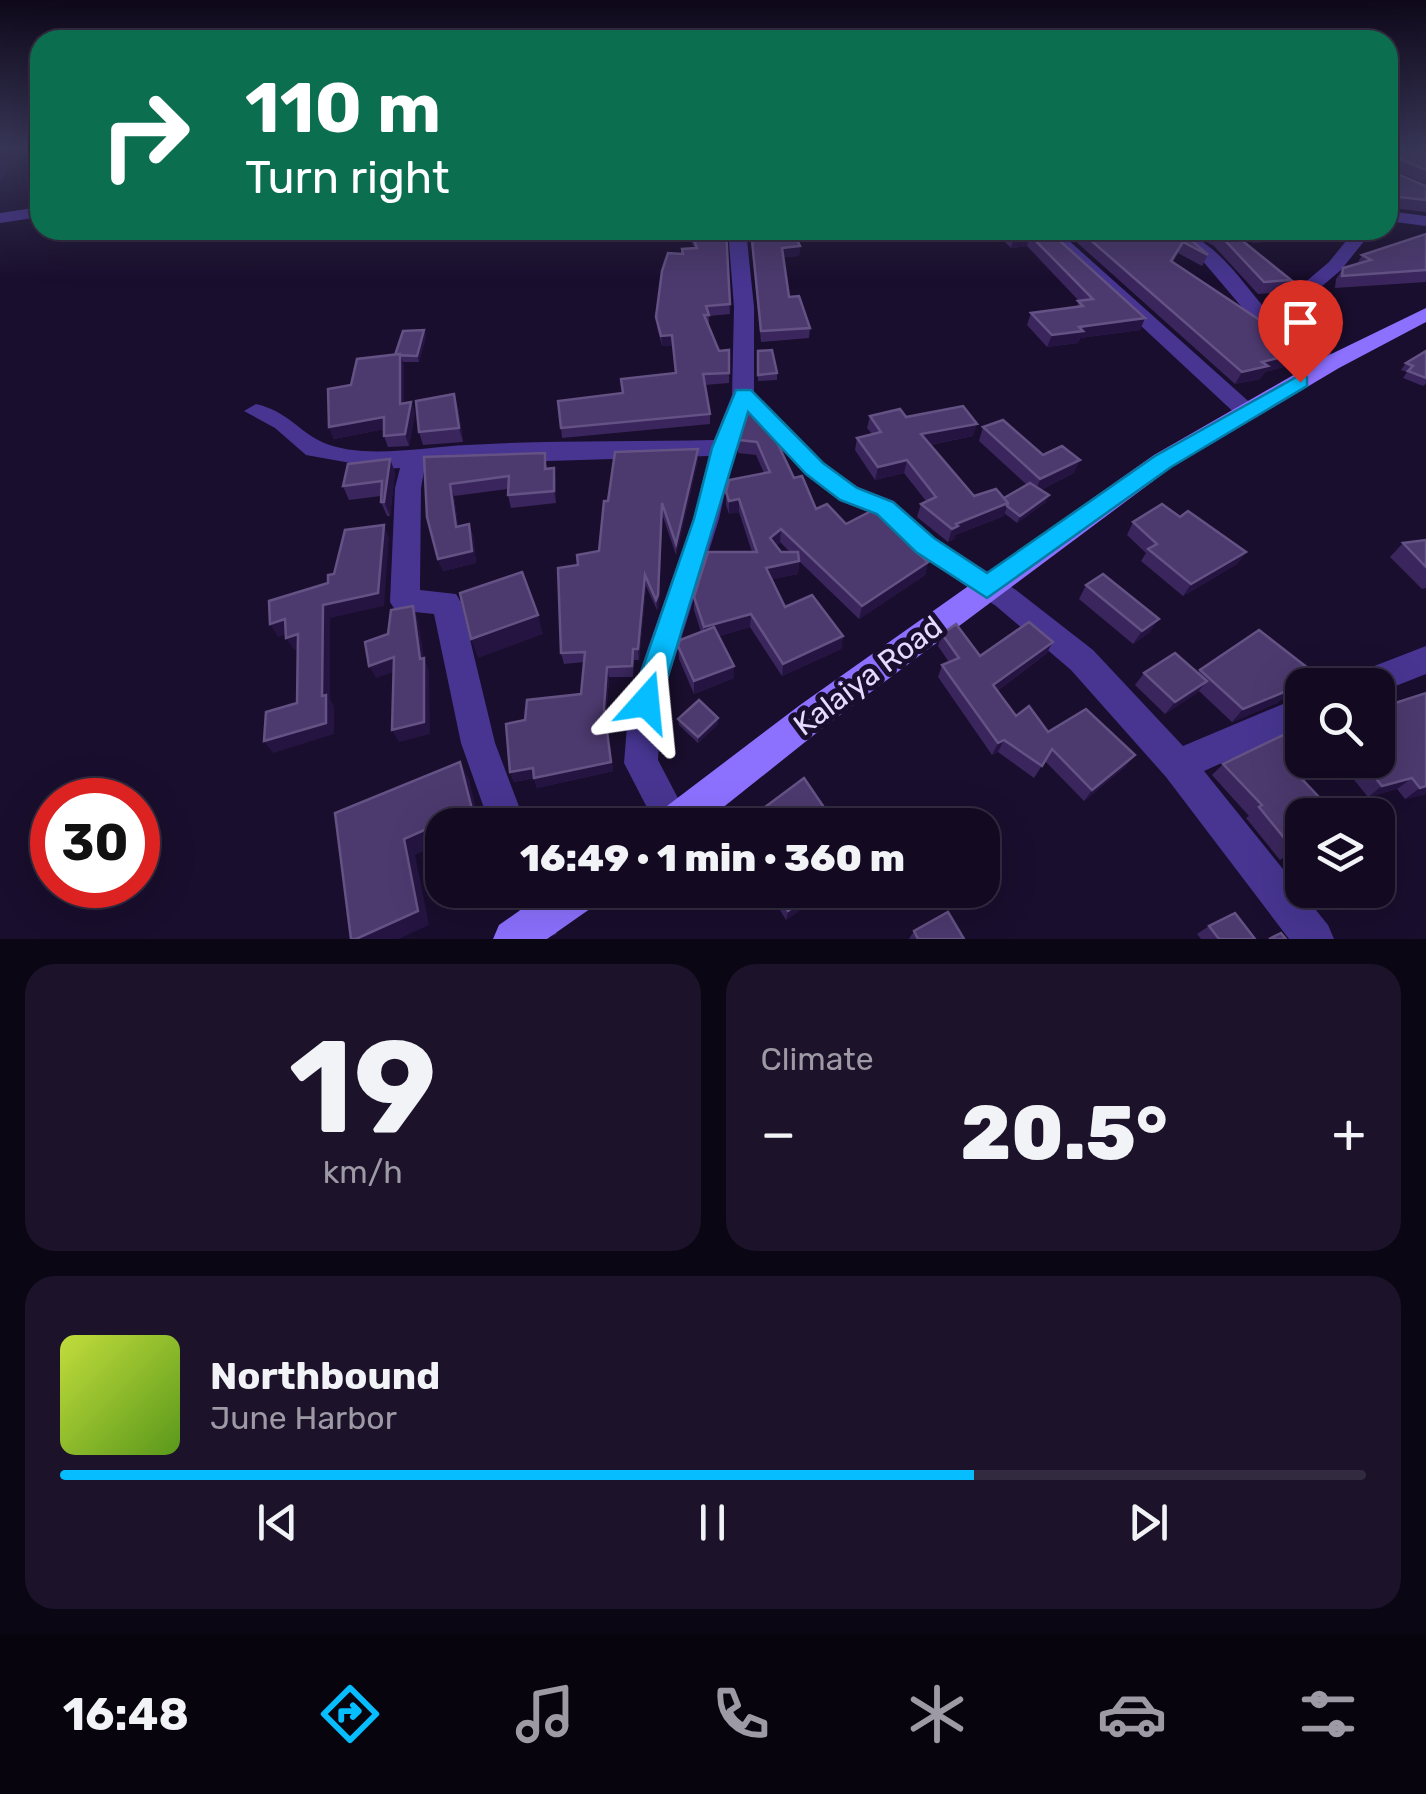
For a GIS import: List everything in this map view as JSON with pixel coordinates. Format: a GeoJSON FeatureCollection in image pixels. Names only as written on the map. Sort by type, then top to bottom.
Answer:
{"type":"FeatureCollection","features":[{"type":"Feature","properties":{"kind":"main road","name":"Kalaiya Road"},"geometry":{"type":"LineString","coordinates":[[694,808],[987,587],[1163,461],[1331,363],[1426,314]]}},
{"type":"Feature","properties":{"kind":"street"},"geometry":{"type":"LineString","coordinates":[[0,218],[30,214]]}},
{"type":"Feature","properties":{"kind":"street"},"geometry":{"type":"LineString","coordinates":[[1398,217],[1426,220]]}},
{"type":"Feature","properties":{"kind":"street"},"geometry":{"type":"LineString","coordinates":[[664,808],[641,764],[646,702],[706,519],[723,448],[744,395],[744,307],[737,240]]}},
{"type":"Feature","properties":{"kind":"street"},"geometry":{"type":"LineString","coordinates":[[1058,240],[1248,412]]}},
{"type":"Feature","properties":{"kind":"street"},"geometry":{"type":"LineString","coordinates":[[1189,240],[1206,254],[1275,334],[1331,363]]}},
{"type":"Feature","properties":{"kind":"street"},"geometry":{"type":"LineString","coordinates":[[1271,327],[1280,312],[1335,266],[1356,240]]}},
{"type":"Feature","properties":{"kind":"street"},"geometry":{"type":"LineString","coordinates":[[744,395],[814,469],[849,494],[885,508],[925,545],[1082,660],[1178,765],[1314,939]]}},
{"type":"Feature","properties":{"kind":"street"},"geometry":{"type":"LineString","coordinates":[[256,411],[284,424],[315,449],[384,461],[487,453],[723,448]]}},
{"type":"Feature","properties":{"kind":"street"},"geometry":{"type":"LineString","coordinates":[[414,459],[408,488],[404,602],[446,602],[478,742],[502,808]]}},
{"type":"Feature","properties":{"kind":"street"},"geometry":{"type":"LineString","coordinates":[[1395,672],[1426,660]]}},
{"type":"Feature","properties":{"kind":"street"},"geometry":{"type":"LineString","coordinates":[[1178,765],[1285,718]]}},
{"type":"Feature","properties":{"kind":"building"},"geometry":{"type":"Polygon","coordinates":[[[1398,191],[1426,191],[1426,200],[1399,197],[1398,191]]]}},
{"type":"Feature","properties":{"kind":"building"},"geometry":{"type":"Polygon","coordinates":[[[1426,234],[1426,270],[1342,276],[1343,268],[1371,260],[1362,255],[1426,234]]]}},
{"type":"Feature","properties":{"kind":"building"},"geometry":{"type":"Polygon","coordinates":[[[694,240],[727,240],[730,304],[706,306],[709,315],[704,315],[719,351],[729,350],[729,373],[703,374],[710,414],[561,428],[558,401],[623,393],[621,379],[676,373],[672,335],[661,336],[656,317],[662,271],[668,253],[683,254],[682,249],[697,248],[694,240]]]}},
{"type":"Feature","properties":{"kind":"building"},"geometry":{"type":"Polygon","coordinates":[[[752,240],[797,240],[800,246],[782,248],[789,297],[799,296],[810,328],[761,331],[752,240]]]}},
{"type":"Feature","properties":{"kind":"building"},"geometry":{"type":"Polygon","coordinates":[[[1035,240],[1059,240],[1145,318],[1079,327],[1083,331],[1052,335],[1031,313],[1083,306],[1078,301],[1093,299],[1035,240]]]}},
{"type":"Feature","properties":{"kind":"building"},"geometry":{"type":"Polygon","coordinates":[[[1090,240],[1191,240],[1208,255],[1183,242],[1171,261],[1306,351],[1262,362],[1268,366],[1242,372],[1090,240]]]}},
{"type":"Feature","properties":{"kind":"building"},"geometry":{"type":"Polygon","coordinates":[[[1225,240],[1241,240],[1291,280],[1264,282],[1225,240]]]}},
{"type":"Feature","properties":{"kind":"building"},"geometry":{"type":"Polygon","coordinates":[[[424,330],[417,356],[395,355],[403,331],[424,330]]]}},
{"type":"Feature","properties":{"kind":"building"},"geometry":{"type":"Polygon","coordinates":[[[772,350],[777,373],[758,375],[758,351],[772,350]]]}},
{"type":"Feature","properties":{"kind":"building"},"geometry":{"type":"Polygon","coordinates":[[[1426,351],[1426,378],[1408,371],[1413,366],[1406,363],[1426,351]]]}},
{"type":"Feature","properties":{"kind":"building"},"geometry":{"type":"Polygon","coordinates":[[[400,354],[400,404],[411,402],[405,434],[384,436],[384,417],[329,427],[328,389],[351,385],[357,359],[400,354]]]}},
{"type":"Feature","properties":{"kind":"building"},"geometry":{"type":"Polygon","coordinates":[[[454,394],[459,428],[419,432],[416,401],[454,394]]]}},
{"type":"Feature","properties":{"kind":"building"},"geometry":{"type":"Polygon","coordinates":[[[963,406],[977,424],[921,434],[974,496],[996,489],[1008,503],[952,529],[921,504],[936,497],[907,460],[878,467],[857,438],[881,432],[870,416],[900,409],[906,417],[963,406]]]}},
{"type":"Feature","properties":{"kind":"building"},"geometry":{"type":"Polygon","coordinates":[[[750,407],[779,438],[775,438],[794,478],[802,476],[816,509],[827,504],[846,524],[879,507],[920,545],[913,549],[928,562],[862,606],[781,529],[770,538],[781,552],[798,552],[799,561],[766,568],[785,607],[812,595],[843,636],[783,664],[751,614],[704,627],[694,597],[708,552],[757,552],[739,499],[729,501],[726,492],[729,480],[770,472],[757,442],[738,440],[750,407]]]}},
{"type":"Feature","properties":{"kind":"building"},"geometry":{"type":"Polygon","coordinates":[[[1003,420],[1043,455],[1062,446],[1080,460],[1040,479],[983,427],[1003,420]]]}},
{"type":"Feature","properties":{"kind":"building"},"geometry":{"type":"Polygon","coordinates":[[[698,449],[676,544],[662,503],[658,595],[656,600],[645,575],[638,649],[633,649],[632,666],[607,667],[604,708],[611,762],[534,778],[533,768],[510,772],[506,724],[525,720],[527,700],[581,694],[585,652],[561,653],[558,568],[578,565],[577,555],[599,551],[604,501],[608,501],[615,452],[698,449]]]}},
{"type":"Feature","properties":{"kind":"building"},"geometry":{"type":"Polygon","coordinates":[[[545,453],[545,469],[554,468],[554,491],[508,495],[509,476],[450,484],[456,527],[469,524],[472,551],[438,559],[427,517],[424,457],[545,453]]]}},
{"type":"Feature","properties":{"kind":"building"},"geometry":{"type":"Polygon","coordinates":[[[390,459],[384,502],[382,481],[343,486],[348,464],[390,459]]]}},
{"type":"Feature","properties":{"kind":"building"},"geometry":{"type":"Polygon","coordinates":[[[1030,483],[1049,495],[1020,516],[1007,506],[1004,498],[1030,483]]]}},
{"type":"Feature","properties":{"kind":"building"},"geometry":{"type":"Polygon","coordinates":[[[1162,504],[1180,517],[1188,511],[1246,552],[1191,584],[1148,549],[1157,544],[1133,522],[1162,504]]]}},
{"type":"Feature","properties":{"kind":"building"},"geometry":{"type":"Polygon","coordinates":[[[384,525],[378,593],[323,605],[322,696],[326,695],[326,723],[264,741],[266,712],[297,703],[298,634],[286,638],[285,619],[270,624],[269,601],[328,583],[345,530],[384,525]]]}},
{"type":"Feature","properties":{"kind":"building"},"geometry":{"type":"Polygon","coordinates":[[[1426,540],[1426,567],[1403,543],[1426,540]]]}},
{"type":"Feature","properties":{"kind":"building"},"geometry":{"type":"Polygon","coordinates":[[[522,572],[538,615],[471,639],[460,593],[522,572]]]}},
{"type":"Feature","properties":{"kind":"building"},"geometry":{"type":"Polygon","coordinates":[[[1103,574],[1159,619],[1142,631],[1086,585],[1103,574]]]}},
{"type":"Feature","properties":{"kind":"building"},"geometry":{"type":"Polygon","coordinates":[[[413,606],[420,659],[424,658],[424,722],[392,730],[394,657],[369,666],[365,642],[388,634],[391,610],[413,606]]]}},
{"type":"Feature","properties":{"kind":"building"},"geometry":{"type":"Polygon","coordinates":[[[1029,622],[1053,642],[993,685],[1016,716],[1029,706],[1048,732],[1086,709],[1135,755],[1092,790],[1052,749],[1042,766],[1004,740],[998,743],[942,665],[959,658],[942,634],[956,624],[980,656],[1029,622]]]}},
{"type":"Feature","properties":{"kind":"building"},"geometry":{"type":"Polygon","coordinates":[[[714,627],[734,666],[694,681],[678,646],[680,640],[714,627]]]}},
{"type":"Feature","properties":{"kind":"building"},"geometry":{"type":"Polygon","coordinates":[[[1259,630],[1308,668],[1285,668],[1285,692],[1243,709],[1200,670],[1259,630]]]}},
{"type":"Feature","properties":{"kind":"building"},"geometry":{"type":"Polygon","coordinates":[[[1175,653],[1207,681],[1175,702],[1144,673],[1175,653]]]}},
{"type":"Feature","properties":{"kind":"building"},"geometry":{"type":"Polygon","coordinates":[[[1426,693],[1426,786],[1420,788],[1412,778],[1382,786],[1376,778],[1395,778],[1395,703],[1426,693]]]}},
{"type":"Feature","properties":{"kind":"building"},"geometry":{"type":"Polygon","coordinates":[[[699,700],[718,718],[698,737],[678,719],[699,700]]]}},
{"type":"Feature","properties":{"kind":"building"},"geometry":{"type":"Polygon","coordinates":[[[1285,734],[1285,778],[1301,778],[1320,798],[1285,798],[1285,839],[1259,807],[1262,805],[1223,764],[1285,734]]]}},
{"type":"Feature","properties":{"kind":"building"},"geometry":{"type":"Polygon","coordinates":[[[460,762],[472,808],[425,808],[425,830],[404,839],[418,911],[356,939],[351,939],[335,813],[460,762]]]}},
{"type":"Feature","properties":{"kind":"building"},"geometry":{"type":"Polygon","coordinates":[[[804,778],[824,808],[764,808],[804,778]]]}},
{"type":"Feature","properties":{"kind":"building"},"geometry":{"type":"Polygon","coordinates":[[[948,912],[964,939],[918,939],[914,931],[948,912]]]}},
{"type":"Feature","properties":{"kind":"building"},"geometry":{"type":"Polygon","coordinates":[[[1235,913],[1255,939],[1219,939],[1209,926],[1235,913]]]}},
{"type":"Feature","properties":{"kind":"route"},"geometry":{"type":"LineString","coordinates":[[646,702],[706,519],[723,448],[744,395],[814,469],[849,494],[885,508],[925,545],[987,587],[1163,461],[1300,382]]}}]}
